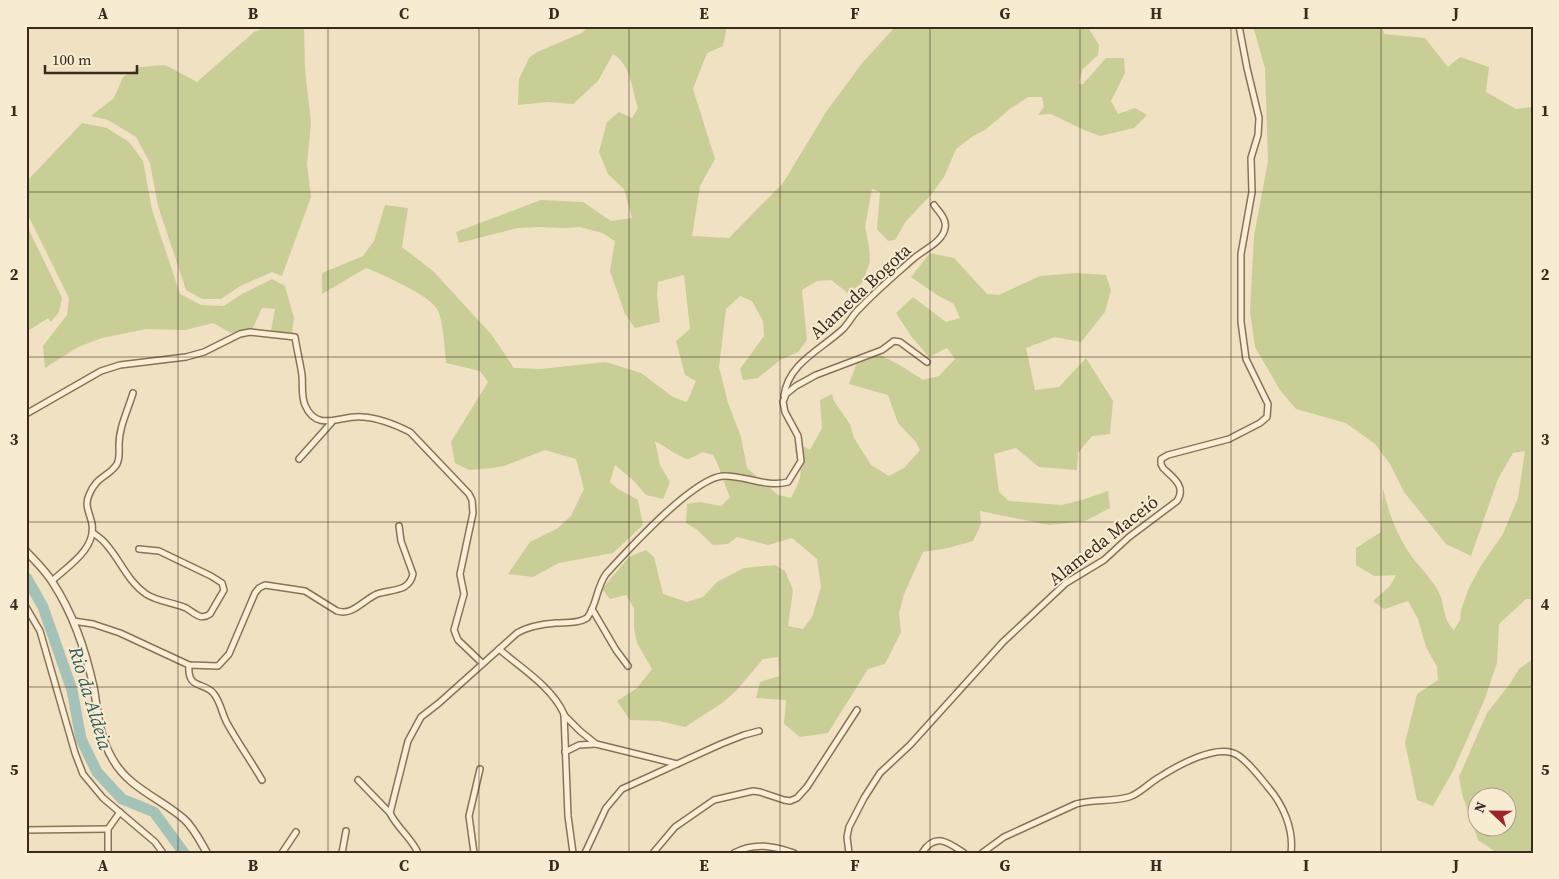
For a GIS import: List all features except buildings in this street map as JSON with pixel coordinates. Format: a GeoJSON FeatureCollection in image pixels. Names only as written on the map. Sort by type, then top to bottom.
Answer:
{"type":"FeatureCollection","features":[{"type":"Feature","properties":{"kind":"street","name":"Alameda Maceió"},"geometry":{"type":"LineString","coordinates":[[849,853],[847,838],[849,827],[880,773],[910,745],[1003,642],[1066,583],[1104,560],[1177,500],[1181,493],[1180,486],[1161,464],[1161,459],[1168,455],[1229,439],[1260,423],[1267,417],[1268,404],[1246,358],[1241,322],[1241,254],[1252,192],[1251,158],[1258,135],[1258,118],[1246,68],[1240,26]]}},
{"type":"Feature","properties":{"kind":"street","name":"Alameda Bogota"},"geometry":{"type":"LineString","coordinates":[[784,398],[788,379],[800,364],[844,328],[857,310],[940,238],[945,231],[946,224],[943,216],[934,205]]}},
{"type":"Feature","properties":{"kind":"street"},"geometry":{"type":"LineString","coordinates":[[26,414],[87,378],[120,365],[186,357],[204,352],[240,334],[250,332],[295,337],[306,407],[319,420],[332,421],[351,417],[368,417],[398,426],[410,432],[469,494],[472,500],[472,513],[460,574],[464,594],[454,630],[458,640],[482,663]]}},
{"type":"Feature","properties":{"kind":"street"},"geometry":{"type":"LineString","coordinates":[[390,813],[408,741],[421,717],[517,633],[541,624],[578,622],[587,618],[592,609],[598,588],[606,574],[680,500],[703,483],[721,476],[775,484],[788,482],[802,459],[798,436],[785,412],[784,398],[790,390],[810,379],[882,350],[894,341],[900,342],[927,362]]}},
{"type":"Feature","properties":{"kind":"street"},"geometry":{"type":"LineString","coordinates":[[133,393],[120,435],[120,456],[118,462],[97,481],[88,497],[86,506],[93,533],[105,543],[133,583],[147,595],[185,608],[199,616],[210,614],[224,590],[222,584],[212,576],[159,551],[140,549]]}},
{"type":"Feature","properties":{"kind":"street"},"geometry":{"type":"LineString","coordinates":[[299,459],[332,421]]}},
{"type":"Feature","properties":{"kind":"street"},"geometry":{"type":"LineString","coordinates":[[73,621],[93,624],[120,633],[189,665],[218,666],[224,662],[233,646],[255,593],[259,588],[265,586],[304,591],[343,613],[350,612],[374,595],[405,587],[412,580],[413,574],[401,542],[399,526]]}},
{"type":"Feature","properties":{"kind":"street"},"geometry":{"type":"LineString","coordinates":[[52,581],[83,552],[93,533]]}},
{"type":"Feature","properties":{"kind":"street"},"geometry":{"type":"LineString","coordinates":[[26,551],[52,581],[73,621],[86,656],[101,734],[112,760],[133,783],[183,818],[192,827],[208,853]]}},
{"type":"Feature","properties":{"kind":"street"},"geometry":{"type":"LineString","coordinates":[[26,607],[40,631],[82,774],[96,790],[155,842],[163,853]]}},
{"type":"Feature","properties":{"kind":"street"},"geometry":{"type":"LineString","coordinates":[[592,609],[616,650],[628,666]]}},
{"type":"Feature","properties":{"kind":"street"},"geometry":{"type":"LineString","coordinates":[[499,649],[548,691],[564,714],[596,744]]}},
{"type":"Feature","properties":{"kind":"street"},"geometry":{"type":"LineString","coordinates":[[189,665],[189,676],[191,679],[198,686],[212,691],[217,698],[226,721],[262,780]]}},
{"type":"Feature","properties":{"kind":"street"},"geometry":{"type":"LineString","coordinates":[[653,853],[675,827],[714,800],[752,791],[790,801],[797,798],[807,787],[820,764],[857,710]]}},
{"type":"Feature","properties":{"kind":"street"},"geometry":{"type":"LineString","coordinates":[[564,714],[568,816],[573,853]]}},
{"type":"Feature","properties":{"kind":"street"},"geometry":{"type":"LineString","coordinates":[[585,853],[602,815],[616,794],[632,784],[649,778],[727,741],[760,731]]}},
{"type":"Feature","properties":{"kind":"street"},"geometry":{"type":"LineString","coordinates":[[565,752],[579,745],[596,744],[677,764]]}},
{"type":"Feature","properties":{"kind":"street"},"geometry":{"type":"LineString","coordinates":[[982,853],[1004,837],[1076,804],[1093,800],[1130,797],[1158,778],[1213,752],[1221,751],[1239,756],[1279,800],[1290,830],[1291,853]]}},
{"type":"Feature","properties":{"kind":"street"},"geometry":{"type":"LineString","coordinates":[[474,853],[469,816],[480,768]]}},
{"type":"Feature","properties":{"kind":"street"},"geometry":{"type":"LineString","coordinates":[[358,780],[390,813],[418,853]]}},
{"type":"Feature","properties":{"kind":"street"},"geometry":{"type":"LineString","coordinates":[[108,853],[108,829],[120,812]]}},
{"type":"Feature","properties":{"kind":"street"},"geometry":{"type":"LineString","coordinates":[[26,830],[108,829]]}},
{"type":"Feature","properties":{"kind":"street"},"geometry":{"type":"LineString","coordinates":[[342,853],[346,831]]}},
{"type":"Feature","properties":{"kind":"street"},"geometry":{"type":"LineString","coordinates":[[282,853],[296,832]]}},
{"type":"Feature","properties":{"kind":"street"},"geometry":{"type":"LineString","coordinates":[[922,853],[929,844],[942,840],[964,853]]}},
{"type":"Feature","properties":{"kind":"street"},"geometry":{"type":"LineString","coordinates":[[734,853],[748,847],[759,846],[768,846],[794,853]]}},
{"type":"Feature","properties":{"kind":"green space"},"geometry":{"type":"Polygon","coordinates":[[[269,26],[304,26],[305,69],[311,123],[307,164],[311,197],[282,276],[272,272],[240,286],[221,299],[202,299],[186,290],[158,206],[150,163],[136,137],[108,120],[91,116],[114,98],[123,77],[140,67],[165,65],[197,82],[254,32],[269,26]]]}},
{"type":"Feature","properties":{"kind":"green space"},"geometry":{"type":"Polygon","coordinates":[[[588,26],[727,26],[723,46],[707,53],[693,89],[715,159],[700,186],[692,236],[729,238],[783,183],[826,112],[863,62],[896,26],[1092,26],[1089,29],[1099,45],[1098,55],[1082,70],[1079,84],[1083,84],[1106,58],[1124,58],[1125,73],[1111,101],[1118,114],[1135,108],[1147,115],[1134,128],[1100,136],[1051,114],[1038,115],[1044,107],[1042,97],[1028,97],[985,130],[973,136],[956,149],[944,177],[930,196],[906,221],[895,240],[888,241],[877,229],[880,192],[872,189],[865,227],[870,262],[862,283],[848,293],[831,280],[817,281],[802,290],[807,340],[798,352],[780,360],[758,378],[743,380],[740,369],[764,336],[763,321],[752,301],[740,296],[726,309],[719,367],[728,403],[741,437],[747,468],[778,495],[791,498],[801,475],[795,451],[799,444],[810,450],[822,428],[820,400],[832,394],[834,401],[850,424],[854,438],[871,465],[889,476],[904,468],[920,450],[916,442],[898,423],[888,395],[849,384],[859,357],[880,355],[923,380],[939,376],[955,359],[947,348],[929,357],[911,336],[896,313],[913,297],[946,322],[960,318],[954,304],[911,277],[930,253],[954,258],[987,294],[999,295],[1040,276],[1077,273],[1106,275],[1111,290],[1105,312],[1081,342],[1055,337],[1026,348],[1035,390],[1059,387],[1086,358],[1113,401],[1110,434],[1092,436],[1078,453],[1077,470],[1039,467],[1016,448],[994,454],[999,492],[1009,501],[1062,505],[1108,491],[1110,508],[1085,521],[1049,525],[980,511],[981,524],[973,541],[923,552],[904,594],[899,613],[901,632],[885,664],[868,669],[828,733],[800,737],[784,724],[786,700],[756,698],[760,682],[779,676],[778,657],[763,659],[736,691],[722,703],[685,727],[660,721],[630,720],[617,701],[637,688],[652,669],[637,643],[634,628],[634,608],[626,595],[610,599],[602,589],[629,557],[646,550],[654,557],[663,594],[687,602],[703,597],[717,582],[744,568],[775,565],[785,571],[793,590],[788,626],[803,629],[812,617],[821,587],[817,559],[792,538],[768,545],[737,537],[728,544],[713,545],[696,529],[686,523],[687,504],[700,502],[721,506],[730,497],[713,455],[703,452],[687,459],[655,441],[660,465],[670,482],[663,499],[646,495],[634,481],[615,465],[610,482],[618,489],[638,500],[643,525],[613,553],[559,563],[533,577],[508,574],[530,542],[558,528],[571,516],[584,489],[576,459],[545,450],[504,466],[493,468],[469,470],[455,463],[451,442],[488,382],[480,371],[446,363],[442,327],[437,309],[415,291],[366,268],[322,294],[322,273],[363,256],[374,241],[385,205],[408,208],[402,247],[433,271],[491,334],[514,368],[540,369],[606,362],[641,373],[673,397],[687,402],[696,381],[685,375],[676,341],[690,329],[684,275],[658,282],[657,294],[660,322],[635,328],[625,314],[610,271],[615,241],[602,233],[580,227],[518,228],[459,243],[456,232],[541,200],[583,202],[611,221],[632,218],[624,189],[608,174],[599,152],[607,122],[619,112],[632,118],[638,108],[630,78],[619,58],[613,54],[598,81],[573,104],[548,102],[518,105],[519,79],[529,58],[537,52],[582,33],[588,26]]]}},
{"type":"Feature","properties":{"kind":"green space"},"geometry":{"type":"Polygon","coordinates":[[[1253,26],[1382,26],[1384,34],[1425,38],[1448,67],[1460,57],[1489,67],[1486,92],[1516,109],[1533,107],[1533,599],[1526,599],[1499,624],[1497,663],[1484,701],[1453,771],[1433,806],[1417,800],[1405,743],[1417,694],[1438,680],[1437,667],[1426,647],[1418,619],[1408,601],[1384,609],[1373,601],[1390,586],[1396,575],[1374,576],[1356,565],[1356,548],[1381,532],[1383,489],[1398,533],[1412,557],[1437,590],[1442,600],[1446,618],[1454,630],[1460,620],[1461,610],[1469,588],[1480,567],[1503,534],[1518,498],[1525,451],[1513,453],[1498,479],[1471,556],[1446,544],[1404,492],[1390,464],[1375,444],[1346,423],[1296,409],[1280,390],[1255,347],[1250,311],[1254,236],[1268,161],[1265,68],[1253,26]]]}},
{"type":"Feature","properties":{"kind":"green space"},"geometry":{"type":"Polygon","coordinates":[[[82,123],[107,128],[129,142],[143,161],[152,210],[180,294],[201,305],[224,306],[242,294],[272,279],[285,286],[294,318],[292,333],[271,331],[275,309],[262,308],[253,328],[231,333],[213,323],[185,330],[146,329],[102,338],[78,347],[45,368],[43,346],[67,315],[69,298],[26,211],[26,182],[82,123]]]}},
{"type":"Feature","properties":{"kind":"green space"},"geometry":{"type":"Polygon","coordinates":[[[26,224],[62,298],[59,312],[51,322],[48,318],[26,332],[26,224]]]}},
{"type":"Feature","properties":{"kind":"green space"},"geometry":{"type":"Polygon","coordinates":[[[1533,659],[1533,853],[1497,853],[1478,840],[1477,836],[1516,836],[1516,786],[1466,786],[1466,806],[1459,777],[1487,713],[1519,669],[1533,659]]]}},
{"type":"Feature","properties":{"kind":"waterway","name":"Rio da Aldeia"},"geometry":{"type":"LineString","coordinates":[[26,577],[43,607],[72,690],[81,739],[97,772],[122,799],[154,812],[184,853]]}}]}
